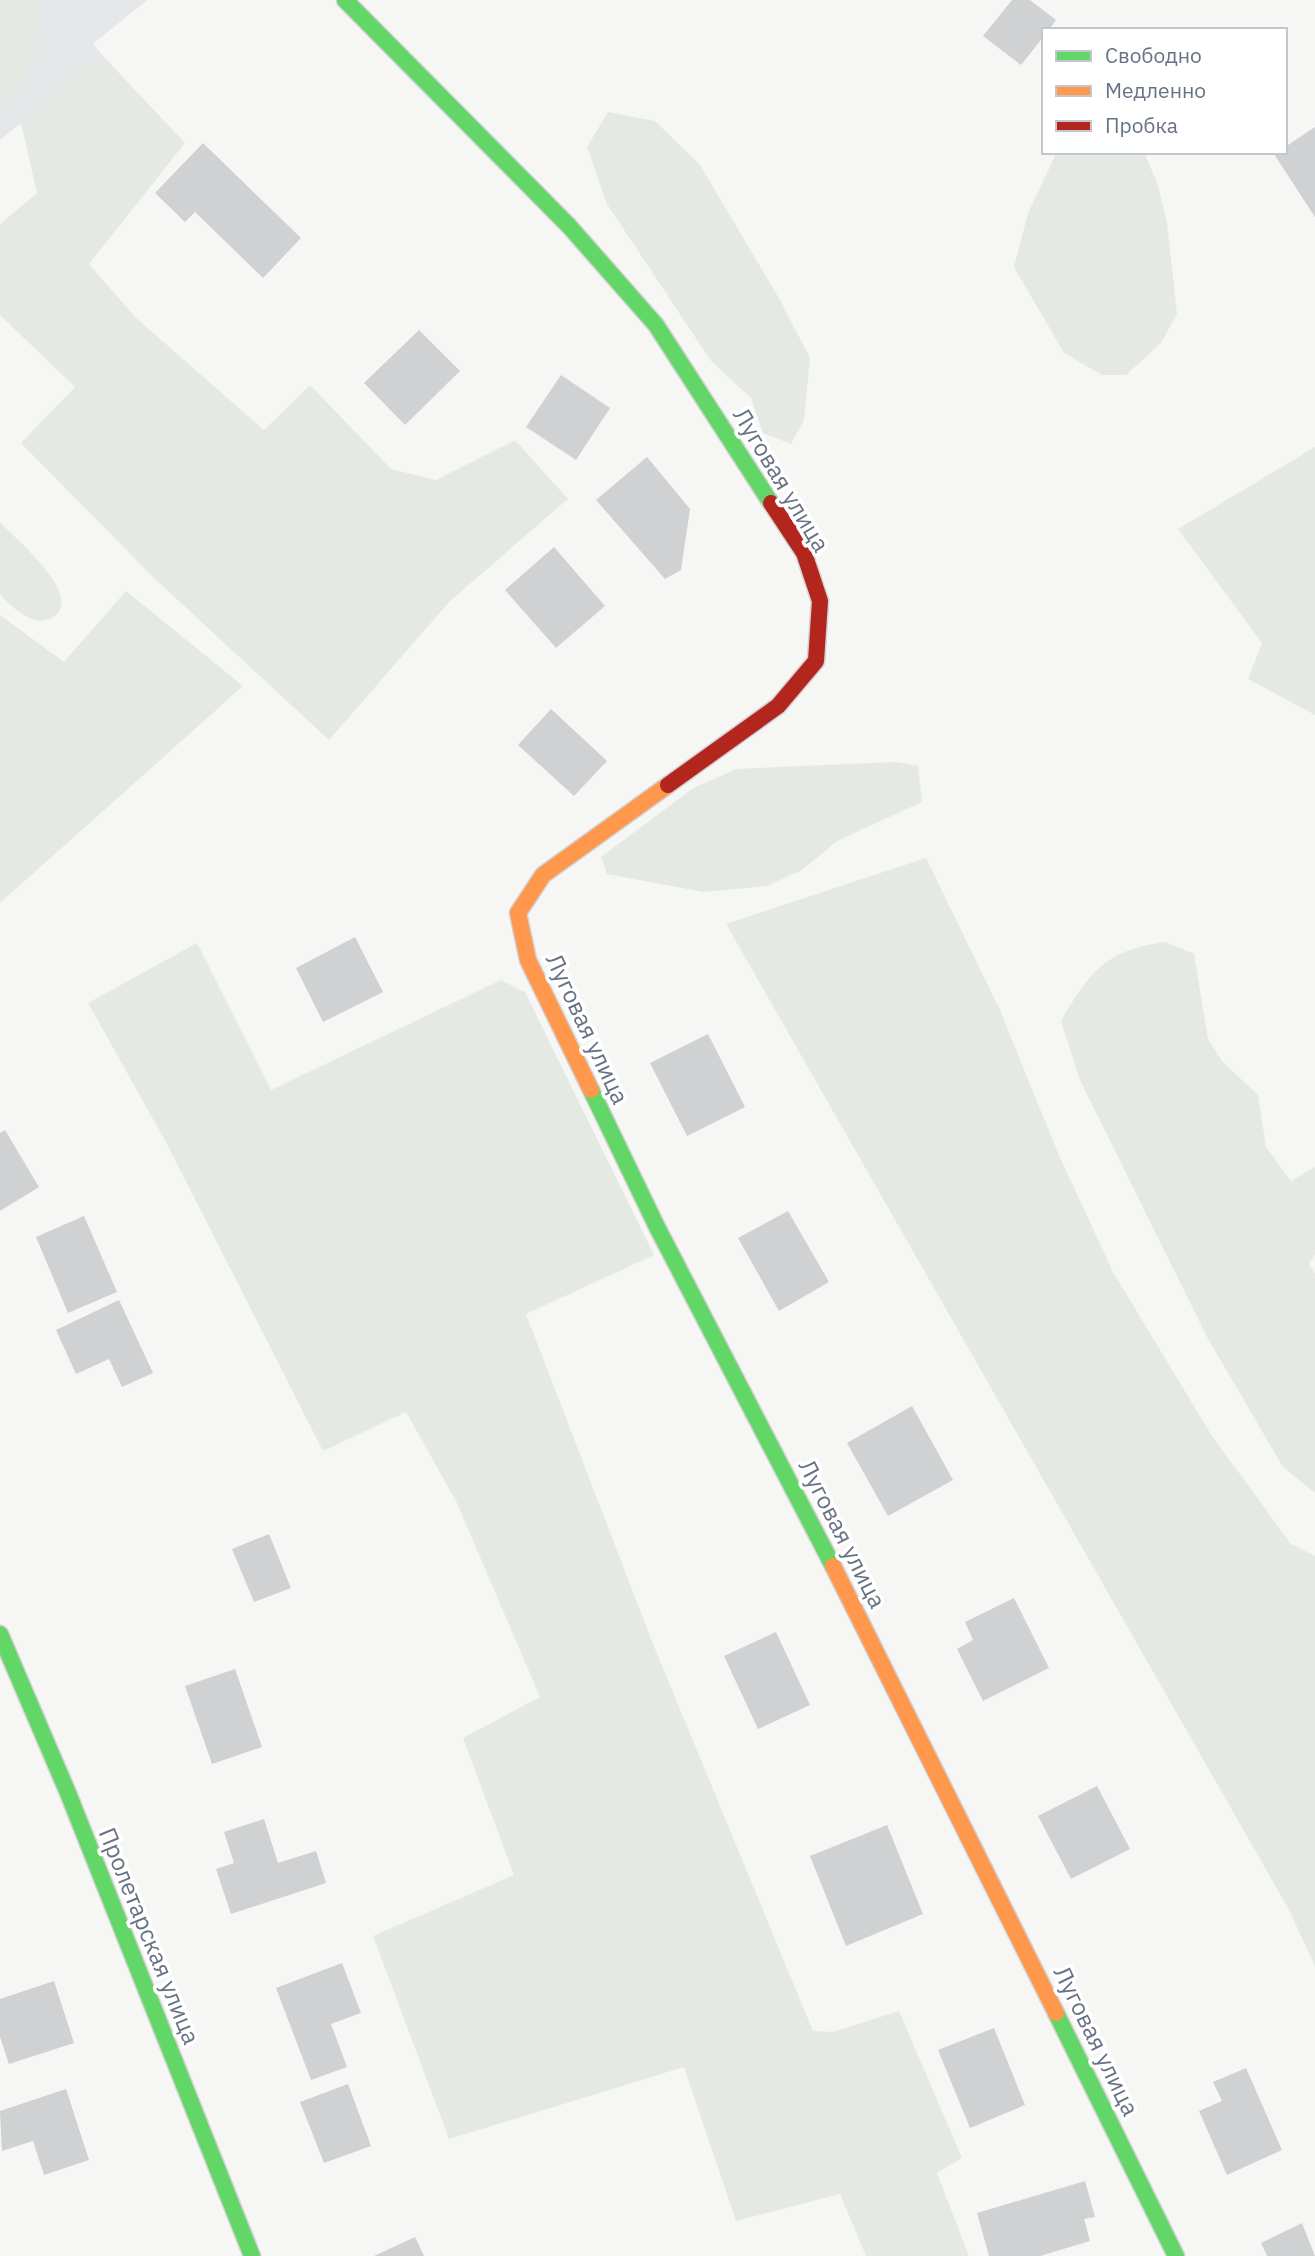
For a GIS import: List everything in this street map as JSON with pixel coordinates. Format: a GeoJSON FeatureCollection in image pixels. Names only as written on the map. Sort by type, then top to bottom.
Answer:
{"type":"FeatureCollection","features":[{"type":"Feature","properties":{"kind":"street","name":"Луговая улица"},"geometry":{"type":"LineString","coordinates":[[345,0],[569,226],[656,324],[804,553],[820,601],[816,661],[778,706],[543,875],[518,913],[528,960],[657,1227],[902,1700],[1176,2256]]}},
{"type":"Feature","properties":{"kind":"street","name":"Пролетарская улица"},"geometry":{"type":"LineString","coordinates":[[0,1634],[73,1806],[252,2256]]}},
{"type":"Feature","properties":{"kind":"shaded area"},"geometry":{"type":"Polygon","coordinates":[[[0,0],[147,0],[93,44],[103,56],[0,140],[0,0]]]}},
{"type":"Feature","properties":{"kind":"shaded area"},"geometry":{"type":"Polygon","coordinates":[[[0,0],[35,0],[37,29],[36,44],[26,74],[10,101],[0,111],[0,0]]]}},
{"type":"Feature","properties":{"kind":"shaded area"},"geometry":{"type":"Polygon","coordinates":[[[103,56],[185,143],[89,264],[135,317],[264,430],[310,385],[391,469],[436,480],[515,440],[568,499],[450,601],[329,740],[154,578],[21,443],[75,387],[0,315],[0,224],[37,193],[21,123],[103,56]]]}},
{"type":"Feature","properties":{"kind":"shaded area"},"geometry":{"type":"Polygon","coordinates":[[[608,112],[655,121],[700,165],[780,300],[810,358],[804,420],[791,444],[763,433],[751,398],[711,361],[607,204],[587,147],[608,112]]]}},
{"type":"Feature","properties":{"kind":"shaded area"},"geometry":{"type":"Polygon","coordinates":[[[1056,154],[1145,154],[1158,185],[1167,223],[1177,314],[1161,343],[1126,375],[1102,375],[1064,353],[1014,267],[1028,213],[1056,154]]]}},
{"type":"Feature","properties":{"kind":"shaded area"},"geometry":{"type":"Polygon","coordinates":[[[1315,447],[1315,715],[1248,679],[1262,643],[1178,529],[1315,447]]]}},
{"type":"Feature","properties":{"kind":"shaded area"},"geometry":{"type":"Polygon","coordinates":[[[0,522],[44,567],[58,588],[61,597],[60,610],[53,618],[29,618],[13,608],[0,594],[0,522]]]}},
{"type":"Feature","properties":{"kind":"shaded area"},"geometry":{"type":"Polygon","coordinates":[[[126,591],[243,686],[0,903],[0,615],[64,662],[126,591]]]}},
{"type":"Feature","properties":{"kind":"shaded area"},"geometry":{"type":"Polygon","coordinates":[[[895,762],[918,766],[922,802],[837,841],[802,870],[767,886],[704,892],[607,874],[601,857],[692,789],[736,769],[895,762]]]}},
{"type":"Feature","properties":{"kind":"shaded area"},"geometry":{"type":"Polygon","coordinates":[[[926,858],[1000,1010],[1058,1153],[1113,1272],[1212,1436],[1291,1544],[1315,1556],[1315,1966],[1288,1908],[726,924],[926,858]]]}},
{"type":"Feature","properties":{"kind":"shaded area"},"geometry":{"type":"Polygon","coordinates":[[[1165,942],[1194,954],[1208,1039],[1222,1061],[1258,1095],[1266,1147],[1291,1181],[1315,1167],[1315,1254],[1309,1264],[1315,1274],[1315,1493],[1283,1467],[1207,1337],[1080,1080],[1061,1021],[1081,989],[1101,966],[1127,951],[1165,942]]]}},
{"type":"Feature","properties":{"kind":"shaded area"},"geometry":{"type":"Polygon","coordinates":[[[197,943],[271,1090],[501,980],[525,992],[654,1255],[526,1314],[653,1644],[813,2031],[833,2032],[899,2011],[962,2158],[937,2173],[969,2256],[866,2256],[840,2194],[736,2221],[684,2067],[449,2139],[373,1936],[514,1875],[463,1738],[540,1697],[456,1501],[406,1412],[323,1451],[167,1144],[88,1003],[197,943]]]}},
{"type":"Feature","properties":{"kind":"building"},"geometry":{"type":"Polygon","coordinates":[[[1012,0],[1030,0],[1056,20],[1050,28],[1042,28],[1042,39],[1021,65],[983,36],[1012,0]]]}},
{"type":"Feature","properties":{"kind":"building"},"geometry":{"type":"Polygon","coordinates":[[[1315,127],[1315,217],[1274,154],[1287,154],[1287,146],[1315,127]]]}},
{"type":"Feature","properties":{"kind":"building"},"geometry":{"type":"Polygon","coordinates":[[[203,143],[301,238],[263,278],[195,212],[185,222],[155,193],[203,143]]]}},
{"type":"Feature","properties":{"kind":"building"},"geometry":{"type":"Polygon","coordinates":[[[419,330],[460,371],[405,425],[364,383],[419,330]]]}},
{"type":"Feature","properties":{"kind":"building"},"geometry":{"type":"Polygon","coordinates":[[[561,375],[610,408],[576,460],[526,427],[561,375]]]}},
{"type":"Feature","properties":{"kind":"building"},"geometry":{"type":"Polygon","coordinates":[[[647,457],[690,509],[681,570],[665,579],[596,500],[647,457]]]}},
{"type":"Feature","properties":{"kind":"building"},"geometry":{"type":"Polygon","coordinates":[[[554,547],[605,606],[556,648],[505,590],[554,547]]]}},
{"type":"Feature","properties":{"kind":"building"},"geometry":{"type":"Polygon","coordinates":[[[551,709],[607,761],[574,796],[518,745],[551,709]]]}},
{"type":"Feature","properties":{"kind":"building"},"geometry":{"type":"Polygon","coordinates":[[[355,937],[383,992],[323,1022],[296,968],[355,937]]]}},
{"type":"Feature","properties":{"kind":"building"},"geometry":{"type":"Polygon","coordinates":[[[708,1034],[745,1107],[687,1136],[650,1063],[708,1034]]]}},
{"type":"Feature","properties":{"kind":"building"},"geometry":{"type":"Polygon","coordinates":[[[5,1130],[39,1187],[0,1211],[0,1133],[5,1130]]]}},
{"type":"Feature","properties":{"kind":"building"},"geometry":{"type":"Polygon","coordinates":[[[788,1211],[829,1282],[779,1311],[738,1238],[788,1211]]]}},
{"type":"Feature","properties":{"kind":"building"},"geometry":{"type":"Polygon","coordinates":[[[84,1216],[117,1292],[68,1313],[36,1237],[84,1216]]]}},
{"type":"Feature","properties":{"kind":"building"},"geometry":{"type":"Polygon","coordinates":[[[119,1300],[153,1373],[122,1387],[109,1359],[76,1374],[56,1330],[119,1300]]]}},
{"type":"Feature","properties":{"kind":"building"},"geometry":{"type":"Polygon","coordinates":[[[912,1406],[953,1480],[888,1516],[847,1443],[912,1406]]]}},
{"type":"Feature","properties":{"kind":"building"},"geometry":{"type":"Polygon","coordinates":[[[269,1534],[291,1588],[254,1602],[232,1549],[269,1534]]]}},
{"type":"Feature","properties":{"kind":"building"},"geometry":{"type":"Polygon","coordinates":[[[1014,1598],[1049,1668],[983,1701],[957,1649],[973,1640],[965,1622],[1014,1598]]]}},
{"type":"Feature","properties":{"kind":"building"},"geometry":{"type":"Polygon","coordinates":[[[776,1632],[810,1705],[758,1729],[724,1656],[776,1632]]]}},
{"type":"Feature","properties":{"kind":"building"},"geometry":{"type":"Polygon","coordinates":[[[235,1669],[262,1747],[212,1764],[185,1686],[235,1669]]]}},
{"type":"Feature","properties":{"kind":"building"},"geometry":{"type":"Polygon","coordinates":[[[1097,1786],[1130,1849],[1071,1879],[1038,1816],[1097,1786]]]}},
{"type":"Feature","properties":{"kind":"building"},"geometry":{"type":"Polygon","coordinates":[[[264,1819],[278,1863],[316,1851],[326,1883],[231,1914],[216,1869],[234,1863],[224,1832],[264,1819]]]}},
{"type":"Feature","properties":{"kind":"building"},"geometry":{"type":"Polygon","coordinates":[[[887,1825],[923,1914],[846,1946],[810,1856],[887,1825]]]}},
{"type":"Feature","properties":{"kind":"building"},"geometry":{"type":"Polygon","coordinates":[[[342,1963],[361,2013],[331,2024],[347,2067],[311,2080],[276,1988],[342,1963]]]}},
{"type":"Feature","properties":{"kind":"building"},"geometry":{"type":"Polygon","coordinates":[[[54,1981],[74,2043],[9,2064],[0,2037],[0,1999],[54,1981]]]}},
{"type":"Feature","properties":{"kind":"building"},"geometry":{"type":"Polygon","coordinates":[[[994,2028],[1025,2105],[970,2128],[938,2050],[994,2028]]]}},
{"type":"Feature","properties":{"kind":"building"},"geometry":{"type":"Polygon","coordinates":[[[1246,2068],[1282,2150],[1227,2175],[1199,2111],[1222,2101],[1213,2082],[1246,2068]]]}},
{"type":"Feature","properties":{"kind":"building"},"geometry":{"type":"Polygon","coordinates":[[[348,2084],[371,2146],[324,2163],[300,2102],[348,2084]]]}},
{"type":"Feature","properties":{"kind":"building"},"geometry":{"type":"Polygon","coordinates":[[[66,2089],[89,2160],[44,2175],[33,2141],[2,2151],[0,2111],[66,2089]]]}},
{"type":"Feature","properties":{"kind":"building"},"geometry":{"type":"Polygon","coordinates":[[[1085,2181],[1095,2217],[1084,2219],[1090,2241],[1040,2256],[989,2256],[977,2213],[1085,2181]]]}},
{"type":"Feature","properties":{"kind":"building"},"geometry":{"type":"Polygon","coordinates":[[[1302,2223],[1315,2256],[1267,2256],[1261,2243],[1302,2223]]]}},
{"type":"Feature","properties":{"kind":"building"},"geometry":{"type":"Polygon","coordinates":[[[415,2237],[424,2256],[374,2256],[415,2237]]]}},
{"type":"Feature","properties":{"kind":"traffic: fast"},"geometry":{"type":"LineString","coordinates":[[345,0],[569,226],[656,325],[771,503]]}},
{"type":"Feature","properties":{"kind":"traffic: fast"},"geometry":{"type":"LineString","coordinates":[[591,1090],[657,1227],[833,1566]]}},
{"type":"Feature","properties":{"kind":"traffic: fast"},"geometry":{"type":"LineString","coordinates":[[0,1634],[68,1793],[252,2256]]}},
{"type":"Feature","properties":{"kind":"traffic: fast"},"geometry":{"type":"LineString","coordinates":[[1056,2013],[1176,2256]]}},
{"type":"Feature","properties":{"kind":"traffic: slow"},"geometry":{"type":"LineString","coordinates":[[591,1090],[528,960],[518,913],[543,875],[668,785]]}},
{"type":"Feature","properties":{"kind":"traffic: slow"},"geometry":{"type":"LineString","coordinates":[[833,1566],[1056,2013]]}},
{"type":"Feature","properties":{"kind":"traffic: jam"},"geometry":{"type":"LineString","coordinates":[[668,785],[778,706],[816,661],[820,601],[804,553],[771,503]]}}]}
